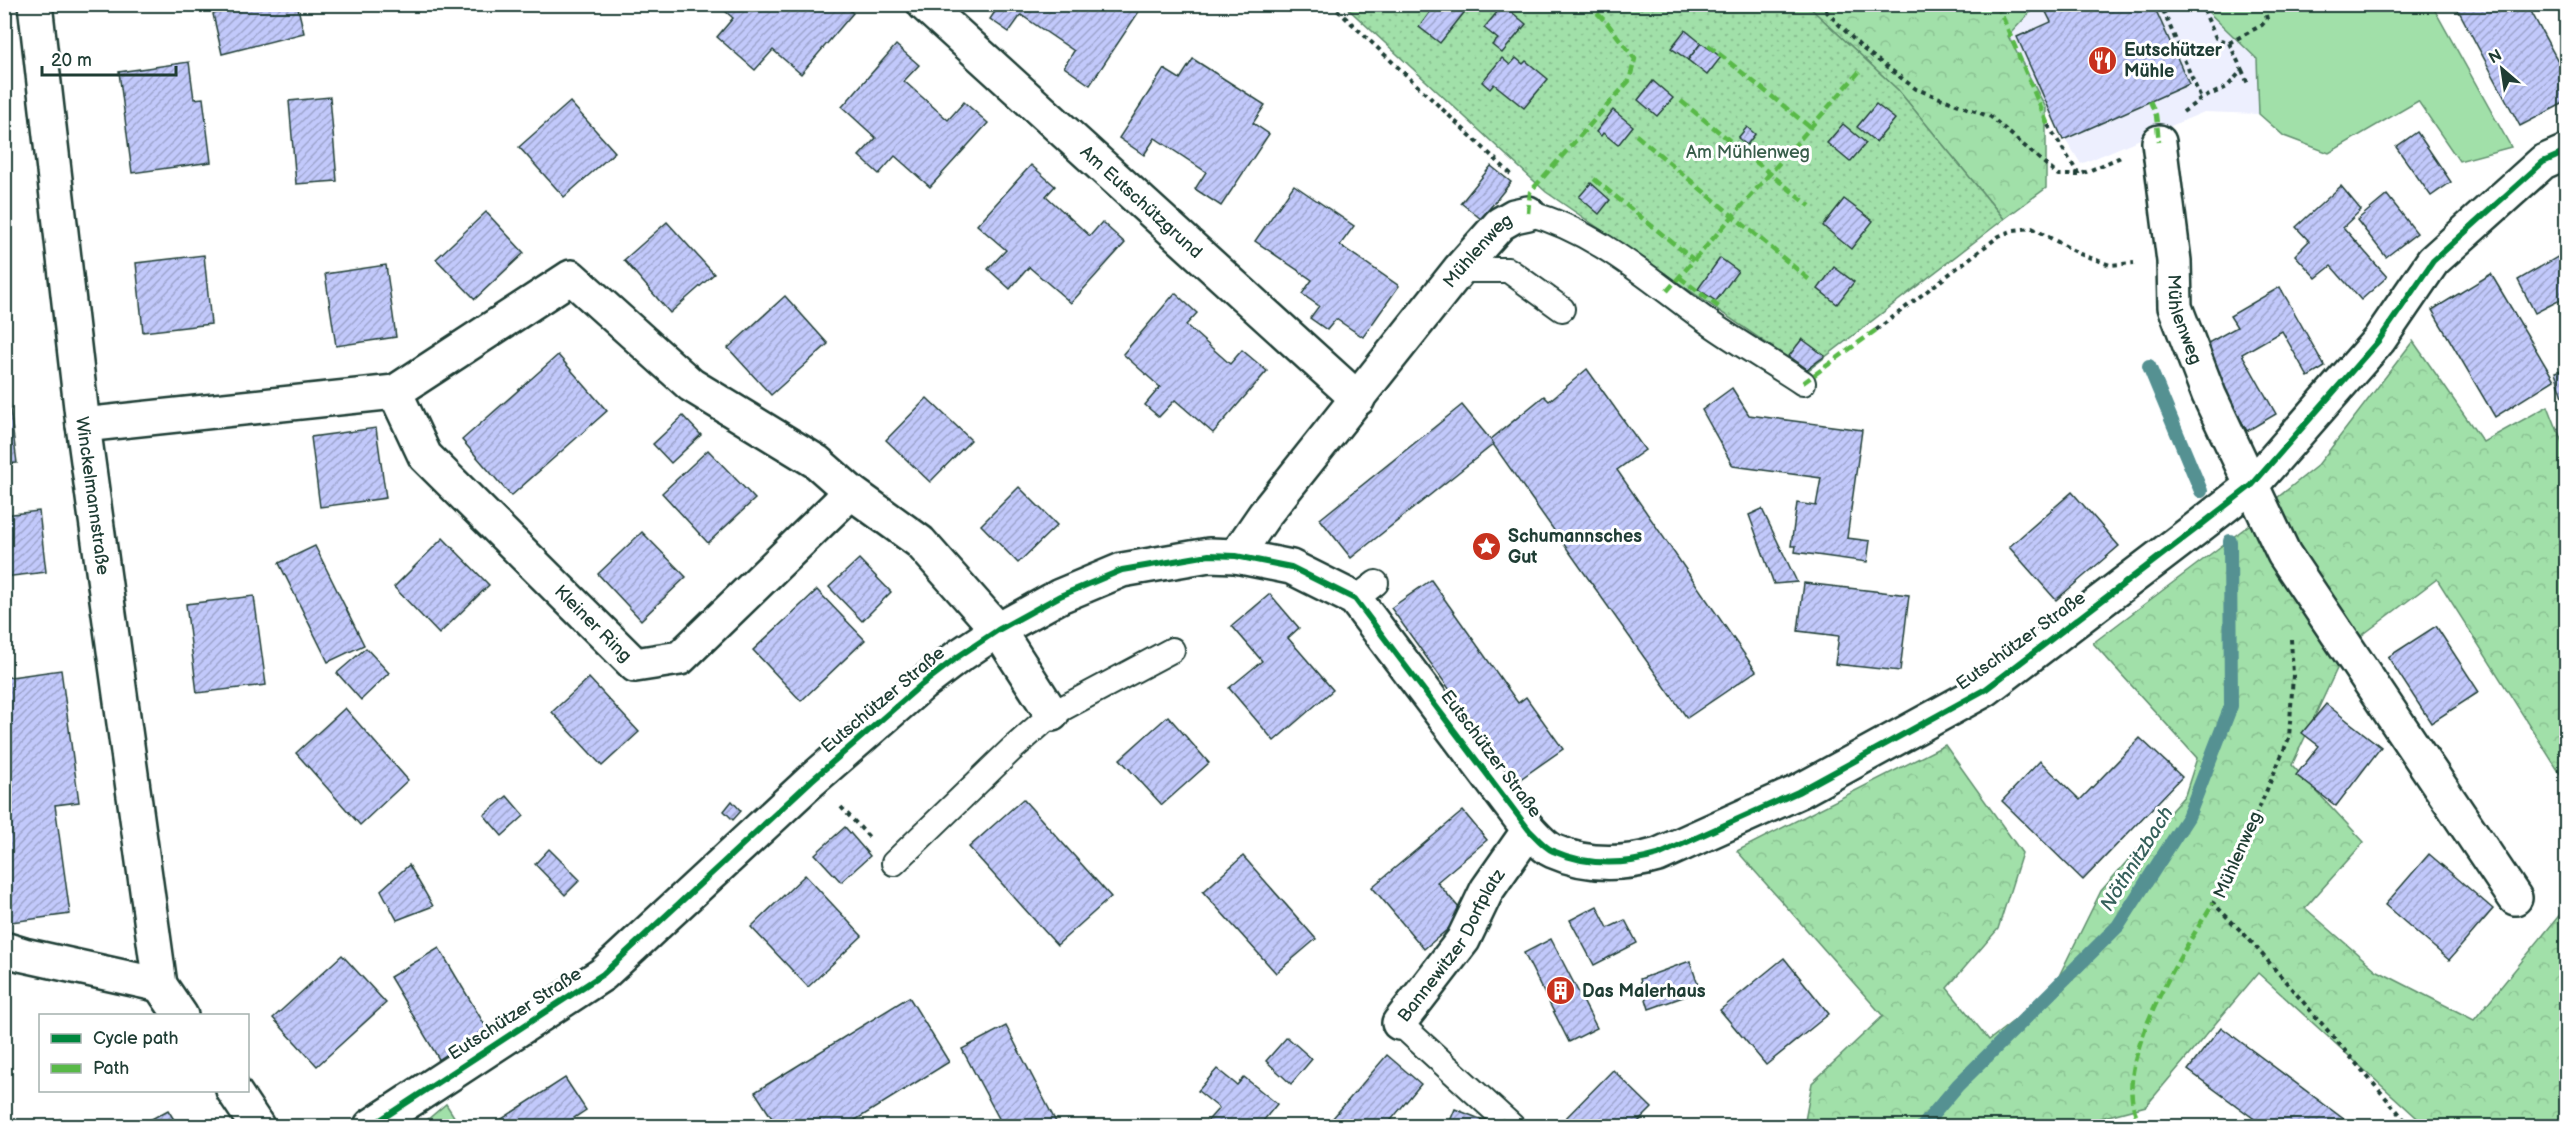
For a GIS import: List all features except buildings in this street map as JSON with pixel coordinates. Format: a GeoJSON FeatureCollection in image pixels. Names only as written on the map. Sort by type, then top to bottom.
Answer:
{"type":"FeatureCollection","features":[{"type":"Feature","properties":{"kind":"street","name":"Winckelmannstraße"},"geometry":{"type":"LineString","coordinates":[[35,4],[83,425],[160,985]]}},
{"type":"Feature","properties":{"kind":"street","name":"Am Eutschützgrund"},"geometry":{"type":"LineString","coordinates":[[924,4],[1358,399]]}},
{"type":"Feature","properties":{"kind":"street","name":"Mühlenweg"},"geometry":{"type":"LineString","coordinates":[[2159,142],[2173,251],[2175,307],[2209,395],[2252,484]]}},
{"type":"Feature","properties":{"kind":"street","name":"Eutschützer Straße"},"geometry":{"type":"LineString","coordinates":[[371,1126],[603,974],[812,780],[921,685],[998,630],[1060,596],[1122,570],[1209,555],[1236,556],[1291,567],[1366,591],[1529,830],[1552,851],[1578,859],[1603,863],[1634,862],[1658,855],[1798,792],[1986,689],[2252,484],[2379,340],[2433,261],[2543,162],[2566,152]]}},
{"type":"Feature","properties":{"kind":"street","name":"Mühlenweg"},"geometry":{"type":"LineString","coordinates":[[1236,556],[1265,514],[1459,270],[1500,224],[1514,216],[1528,213]]}},
{"type":"Feature","properties":{"kind":"street"},"geometry":{"type":"LineString","coordinates":[[83,425],[395,392],[571,278],[691,385],[817,462],[850,492],[920,542],[998,630],[1052,714]]}},
{"type":"Feature","properties":{"kind":"street","name":"Kleiner Ring"},"geometry":{"type":"LineString","coordinates":[[395,392],[425,456],[635,665],[680,658],[850,492]]}},
{"type":"Feature","properties":{"kind":"street"},"geometry":{"type":"LineString","coordinates":[[2252,484],[2284,554],[2515,898]]}},
{"type":"Feature","properties":{"kind":"street","name":"Bannewitzer Dorfplatz"},"geometry":{"type":"LineString","coordinates":[[1399,1023],[1463,940],[1487,890],[1529,830]]}},
{"type":"Feature","properties":{"kind":"street"},"geometry":{"type":"LineString","coordinates":[[4,948],[24,955],[160,985],[180,1014]]}},
{"type":"Feature","properties":{"kind":"street"},"geometry":{"type":"LineString","coordinates":[[234,1092],[257,1126]]}},
{"type":"Feature","properties":{"kind":"lane","name":"Mühlenweg"},"geometry":{"type":"LineString","coordinates":[[1528,213],[1554,220],[1603,245],[1713,325],[1803,383]]}},
{"type":"Feature","properties":{"kind":"lane"},"geometry":{"type":"LineString","coordinates":[[1459,270],[1508,270],[1562,309]]}},
{"type":"Feature","properties":{"kind":"lane"},"geometry":{"type":"LineString","coordinates":[[894,863],[1011,750],[1052,714],[1172,650]]}},
{"type":"Feature","properties":{"kind":"lane","name":"Bannewitzer Dorfplatz"},"geometry":{"type":"LineString","coordinates":[[1399,1023],[1512,1126]]}},
{"type":"Feature","properties":{"kind":"path"},"geometry":{"type":"LineString","coordinates":[[1332,4],[1513,176]]}},
{"type":"Feature","properties":{"kind":"path"},"geometry":{"type":"LineString","coordinates":[[1819,4],[1862,48],[1916,89],[1991,117],[2058,175],[2079,175],[2159,142]]}},
{"type":"Feature","properties":{"kind":"path"},"geometry":{"type":"LineString","coordinates":[[2201,4],[2216,38],[2229,43],[2248,84]]}},
{"type":"Feature","properties":{"kind":"path"},"geometry":{"type":"LineString","coordinates":[[2229,43],[2262,25],[2267,19],[2263,4]]}},
{"type":"Feature","properties":{"kind":"path"},"geometry":{"type":"LineString","coordinates":[[2163,10],[2201,99],[2227,87],[2242,70]]}},
{"type":"Feature","properties":{"kind":"path"},"geometry":{"type":"LineString","coordinates":[[2048,125],[2079,175]]}},
{"type":"Feature","properties":{"kind":"path"},"geometry":{"type":"LineString","coordinates":[[1876,330],[1999,236],[2014,230],[2032,228],[2080,254],[2110,265]]}},
{"type":"Feature","properties":{"kind":"path"},"geometry":{"type":"LineString","coordinates":[[840,805],[894,863]]}},
{"type":"Feature","properties":{"kind":"shaded area"},"geometry":{"type":"Polygon","coordinates":[[[2037,5],[2201,5],[2257,60],[2259,114],[2204,112],[2081,164],[2046,108],[2008,36],[2037,5]]]}},
{"type":"Feature","properties":{"kind":"green space","name":"Am Mühlenweg"},"geometry":{"type":"Polygon","coordinates":[[[1344,5],[1807,5],[1898,90],[2004,219],[1807,371],[1546,192],[1344,5]]]}},
{"type":"Feature","properties":{"kind":"green space"},"geometry":{"type":"Polygon","coordinates":[[[1807,5],[2037,5],[2008,36],[2046,108],[2046,188],[2004,219],[1898,90],[1807,5]]]}},
{"type":"Feature","properties":{"kind":"green space"},"geometry":{"type":"Polygon","coordinates":[[[2201,5],[2437,5],[2433,7],[2511,147],[2459,161],[2418,101],[2329,153],[2284,136],[2259,114],[2257,59],[2201,5]]]}},
{"type":"Feature","properties":{"kind":"green space"},"geometry":{"type":"Polygon","coordinates":[[[2413,341],[2483,442],[2548,406],[2566,452],[2566,659],[2560,665],[2566,673],[2566,783],[2437,579],[2357,639],[2299,547],[2277,498],[2318,465],[2413,341]]]}},
{"type":"Feature","properties":{"kind":"green space"},"geometry":{"type":"Polygon","coordinates":[[[2253,522],[2341,660],[2292,765],[2364,842],[2305,908],[2376,970],[2474,1020],[2566,907],[2566,1126],[2426,1126],[2258,973],[2146,1106],[2097,1119],[2090,1126],[1804,1126],[1812,1083],[1883,1016],[1737,851],[1945,745],[2022,853],[1998,929],[1947,988],[1989,1040],[2051,992],[2101,891],[2185,795],[2197,758],[2093,643],[2253,522]]]}},
{"type":"Feature","properties":{"kind":"green space"},"geometry":{"type":"Polygon","coordinates":[[[446,1104],[460,1126],[420,1126],[446,1104]]]}},
{"type":"Feature","properties":{"kind":"waterway","name":"Nöthnitzbach"},"geometry":{"type":"LineString","coordinates":[[2149,366],[2201,491]]}},
{"type":"Feature","properties":{"kind":"waterway","name":"Nöthnitzbach"},"geometry":{"type":"LineString","coordinates":[[1923,1126],[1958,1085],[2118,926],[2188,817],[2231,706],[2230,541]]}},
{"type":"Feature","properties":{"kind":"marked path"},"geometry":{"type":"LineString","coordinates":[[1528,213],[1530,192],[1629,81],[1635,59],[1607,23],[1588,4]]}},
{"type":"Feature","properties":{"kind":"marked path"},"geometry":{"type":"LineString","coordinates":[[1997,4],[2048,125]]}},
{"type":"Feature","properties":{"kind":"marked path"},"geometry":{"type":"LineString","coordinates":[[2161,4],[2163,10]]}},
{"type":"Feature","properties":{"kind":"marked path"},"geometry":{"type":"LineString","coordinates":[[1708,45],[1811,128]]}},
{"type":"Feature","properties":{"kind":"marked path"},"geometry":{"type":"LineString","coordinates":[[1667,291],[1859,72]]}},
{"type":"Feature","properties":{"kind":"marked path"},"geometry":{"type":"LineString","coordinates":[[1681,101],[1810,206]]}},
{"type":"Feature","properties":{"kind":"marked path"},"geometry":{"type":"LineString","coordinates":[[2150,101],[2156,115],[2159,142]]}},
{"type":"Feature","properties":{"kind":"marked path"},"geometry":{"type":"LineString","coordinates":[[1636,135],[1812,282]]}},
{"type":"Feature","properties":{"kind":"marked path"},"geometry":{"type":"LineString","coordinates":[[1594,179],[1694,260]]}},
{"type":"Feature","properties":{"kind":"marked path"},"geometry":{"type":"LineString","coordinates":[[1679,277],[1719,307]]}},
{"type":"Feature","properties":{"kind":"marked path"},"geometry":{"type":"LineString","coordinates":[[1803,383],[1876,330]]}},
{"type":"Feature","properties":{"kind":"marked path"},"geometry":{"type":"LineString","coordinates":[[2143,1126],[2133,1104],[2132,1077],[2139,1046],[2167,981],[2213,903]]}},
{"type":"Feature","properties":{"kind":"marked path"},"geometry":{"type":"LineString","coordinates":[[1500,1126],[1504,1119]]}},
{"type":"Feature","properties":{"kind":"cycle path"},"geometry":{"type":"LineString","coordinates":[[371,1126],[603,974],[812,780],[921,685],[959,656],[998,630],[1060,596],[1122,570],[1209,555],[1236,556],[1291,567],[1355,599],[1529,830],[1543,844],[1566,856],[1592,861],[1632,861],[1658,855],[1798,792],[1986,689],[2197,528],[2252,485],[2379,340],[2433,261],[2543,162],[2566,152]]}},
{"type":"Feature","properties":{"kind":"place","name":"Eutschützer Mühle"},"geometry":{"type":"Point","coordinates":[2103,60]}},
{"type":"Feature","properties":{"kind":"place","name":"Schumannsches Gut"},"geometry":{"type":"Point","coordinates":[1487,546]}},
{"type":"Feature","properties":{"kind":"place","name":"Das Malerhaus"},"geometry":{"type":"Point","coordinates":[1561,991]}}]}
